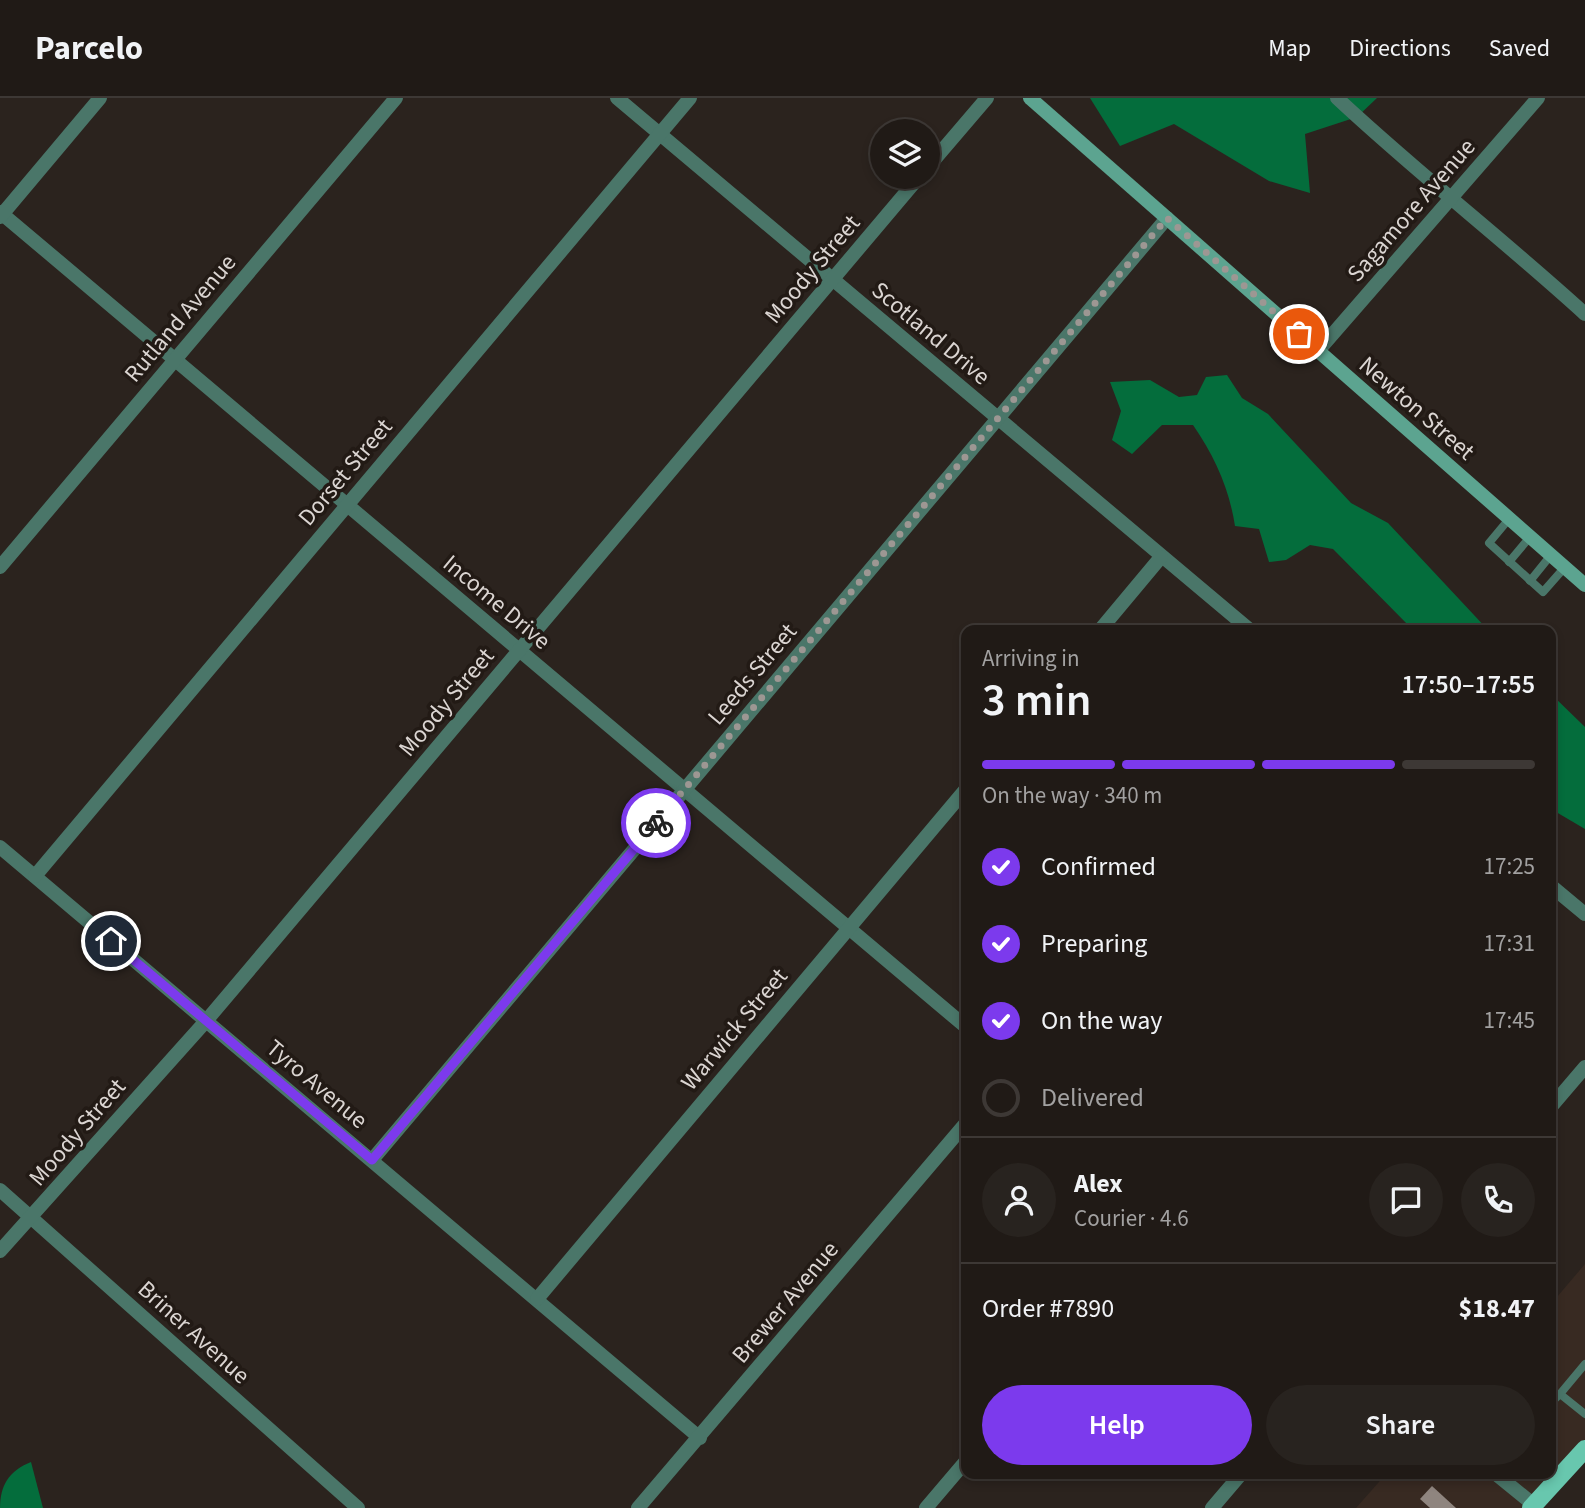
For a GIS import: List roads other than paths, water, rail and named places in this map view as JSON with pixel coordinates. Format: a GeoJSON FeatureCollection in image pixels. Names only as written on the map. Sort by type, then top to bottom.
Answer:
{"type":"FeatureCollection","features":[{"type":"Feature","properties":{"kind":"main road"},"geometry":{"type":"LineString","coordinates":[[1532,1506],[1585,1449]]}},
{"type":"Feature","properties":{"kind":"street"},"geometry":{"type":"LineString","coordinates":[[1,214],[100,98]]}},
{"type":"Feature","properties":{"kind":"street","name":"Rutland Avenue"},"geometry":{"type":"LineString","coordinates":[[0,567],[396,98]]}},
{"type":"Feature","properties":{"kind":"street","name":"Scotland Drive"},"geometry":{"type":"LineString","coordinates":[[617,98],[1244,625]]}},
{"type":"Feature","properties":{"kind":"street","name":"Dorset Street"},"geometry":{"type":"LineString","coordinates":[[36,876],[690,98]]}},
{"type":"Feature","properties":{"kind":"street"},"geometry":{"type":"LineString","coordinates":[[940,153],[987,98]]}},
{"type":"Feature","properties":{"kind":"street","name":"Newton Street"},"geometry":{"type":"LineString","coordinates":[[1030,98],[1585,585]]}},
{"type":"Feature","properties":{"kind":"street"},"geometry":{"type":"LineString","coordinates":[[1337,98],[1585,314]]}},
{"type":"Feature","properties":{"kind":"street","name":"Sagamore Avenue"},"geometry":{"type":"LineString","coordinates":[[1318,351],[1538,98]]}},
{"type":"Feature","properties":{"kind":"street","name":"Moody Street"},"geometry":{"type":"LineString","coordinates":[[0,1251],[206,1021],[909,189]]}},
{"type":"Feature","properties":{"kind":"street","name":"Income Drive"},"geometry":{"type":"LineString","coordinates":[[1,214],[177,359],[961,1023]]}},
{"type":"Feature","properties":{"kind":"street","name":"Leeds Street"},"geometry":{"type":"LineString","coordinates":[[372,1160],[1167,218]]}},
{"type":"Feature","properties":{"kind":"street"},"geometry":{"type":"LineString","coordinates":[[1104,625],[1161,557]]}},
{"type":"Feature","properties":{"kind":"street","name":"Warwick Street"},"geometry":{"type":"LineString","coordinates":[[537,1299],[961,795]]}},
{"type":"Feature","properties":{"kind":"street","name":"Tyro Avenue"},"geometry":{"type":"LineString","coordinates":[[0,847],[700,1438]]}},
{"type":"Feature","properties":{"kind":"street"},"geometry":{"type":"LineString","coordinates":[[1556,890],[1585,914]]}},
{"type":"Feature","properties":{"kind":"street"},"geometry":{"type":"LineString","coordinates":[[1556,1101],[1585,1067]]}},
{"type":"Feature","properties":{"kind":"street","name":"Brewer Avenue"},"geometry":{"type":"LineString","coordinates":[[638,1508],[961,1129]]}},
{"type":"Feature","properties":{"kind":"street","name":"Briner Avenue"},"geometry":{"type":"LineString","coordinates":[[0,1190],[358,1508]]}},
{"type":"Feature","properties":{"kind":"street"},"geometry":{"type":"LineString","coordinates":[[926,1508],[961,1467]]}},
{"type":"Feature","properties":{"kind":"street"},"geometry":{"type":"LineString","coordinates":[[1212,1508],[1237,1479]]}},
{"type":"Feature","properties":{"kind":"street"},"geometry":{"type":"LineString","coordinates":[[1502,1479],[1532,1506]]}},
{"type":"Feature","properties":{"kind":"lane"},"geometry":{"type":"LineString","coordinates":[[1510,519],[1489,543],[1542,592],[1564,567]]}},
{"type":"Feature","properties":{"kind":"lane"},"geometry":{"type":"LineString","coordinates":[[1509,562],[1530,537]]}},
{"type":"Feature","properties":{"kind":"lane"},"geometry":{"type":"LineString","coordinates":[[1530,581],[1551,555]]}},
{"type":"Feature","properties":{"kind":"lane"},"geometry":{"type":"LineString","coordinates":[[1556,1398],[1585,1364]]}},
{"type":"Feature","properties":{"kind":"lane"},"geometry":{"type":"LineString","coordinates":[[1560,1394],[1585,1414]]}}]}
